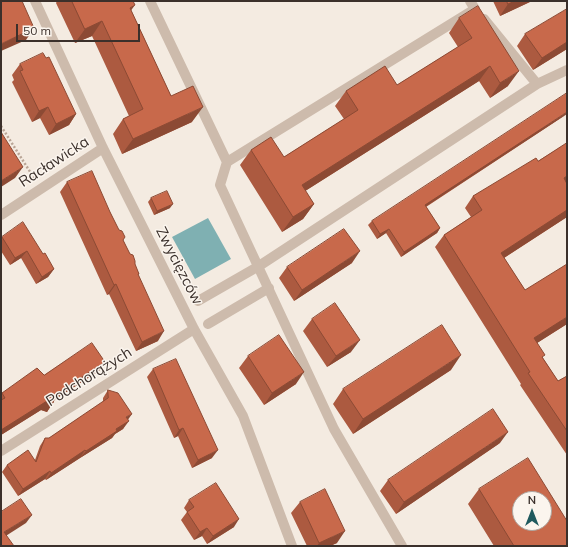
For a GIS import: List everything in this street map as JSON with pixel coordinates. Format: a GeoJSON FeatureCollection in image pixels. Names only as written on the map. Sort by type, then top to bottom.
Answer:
{"type":"FeatureCollection","features":[{"type":"Feature","properties":{"kind":"street","name":"Zwycięzców"},"geometry":{"type":"LineString","coordinates":[[35,1],[103,148],[194,329],[243,416],[292,546]]}},
{"type":"Feature","properties":{"kind":"street"},"geometry":{"type":"LineString","coordinates":[[150,1],[228,162]]}},
{"type":"Feature","properties":{"kind":"street"},"geometry":{"type":"LineString","coordinates":[[402,546],[334,429],[220,185],[228,162],[473,5],[537,84]]}},
{"type":"Feature","properties":{"kind":"street"},"geometry":{"type":"LineString","coordinates":[[198,302],[259,266],[537,84],[567,70]]}},
{"type":"Feature","properties":{"kind":"street","name":"Racławicka"},"geometry":{"type":"LineString","coordinates":[[1,215],[103,148]]}},
{"type":"Feature","properties":{"kind":"street"},"geometry":{"type":"LineString","coordinates":[[208,324],[269,288]]}},
{"type":"Feature","properties":{"kind":"street","name":"Podchorążych"},"geometry":{"type":"LineString","coordinates":[[1,451],[194,329]]}},
{"type":"Feature","properties":{"kind":"path"},"geometry":{"type":"LineString","coordinates":[[1,126],[36,181]]}},
{"type":"Feature","properties":{"kind":"water"},"geometry":{"type":"Polygon","coordinates":[[[208,218],[231,259],[195,279],[172,237],[208,218]]]}},
{"type":"Feature","properties":{"kind":"building"},"geometry":{"type":"Polygon","coordinates":[[[1,1],[22,1],[34,28],[1,44],[1,1]]]}},
{"type":"Feature","properties":{"kind":"building"},"geometry":{"type":"Polygon","coordinates":[[[72,1],[133,1],[135,5],[130,8],[171,96],[193,86],[203,107],[133,139],[123,119],[143,109],[102,21],[85,29],[72,1]]]}},
{"type":"Feature","properties":{"kind":"building"},"geometry":{"type":"Polygon","coordinates":[[[507,1],[515,1],[508,4],[507,1]]]}},
{"type":"Feature","properties":{"kind":"building"},"geometry":{"type":"Polygon","coordinates":[[[478,6],[519,71],[500,83],[490,66],[302,185],[314,204],[293,217],[251,150],[271,137],[284,157],[358,110],[346,91],[385,66],[397,85],[472,38],[459,18],[478,6]]]}},
{"type":"Feature","properties":{"kind":"building"},"geometry":{"type":"Polygon","coordinates":[[[567,9],[567,42],[542,58],[525,34],[567,9]]]}},
{"type":"Feature","properties":{"kind":"building"},"geometry":{"type":"Polygon","coordinates":[[[43,53],[46,58],[49,57],[76,114],[56,124],[48,107],[39,111],[20,71],[23,70],[20,64],[43,53]]]}},
{"type":"Feature","properties":{"kind":"building"},"geometry":{"type":"Polygon","coordinates":[[[567,93],[567,112],[425,205],[440,228],[404,252],[389,229],[380,234],[372,221],[567,93]]]}},
{"type":"Feature","properties":{"kind":"building"},"geometry":{"type":"Polygon","coordinates":[[[1,132],[23,167],[1,181],[1,132]]]}},
{"type":"Feature","properties":{"kind":"building"},"geometry":{"type":"Polygon","coordinates":[[[567,143],[567,176],[564,178],[567,184],[567,210],[501,253],[525,290],[567,264],[567,317],[534,338],[545,355],[542,357],[558,381],[567,376],[567,431],[528,373],[530,372],[444,235],[482,210],[473,196],[536,158],[538,161],[567,143]]]}},
{"type":"Feature","properties":{"kind":"building"},"geometry":{"type":"Polygon","coordinates":[[[92,171],[119,230],[122,231],[125,237],[123,240],[130,254],[133,255],[138,274],[164,331],[142,342],[67,182],[92,171]]]}},
{"type":"Feature","properties":{"kind":"building"},"geometry":{"type":"Polygon","coordinates":[[[167,191],[173,204],[157,211],[151,198],[167,191]]]}},
{"type":"Feature","properties":{"kind":"building"},"geometry":{"type":"Polygon","coordinates":[[[23,222],[43,254],[45,253],[54,269],[42,277],[27,251],[15,258],[2,237],[23,222]]]}},
{"type":"Feature","properties":{"kind":"building"},"geometry":{"type":"Polygon","coordinates":[[[344,229],[360,251],[302,290],[287,267],[344,229]]]}},
{"type":"Feature","properties":{"kind":"building"},"geometry":{"type":"Polygon","coordinates":[[[335,303],[360,340],[336,356],[312,319],[335,303]]]}},
{"type":"Feature","properties":{"kind":"building"},"geometry":{"type":"Polygon","coordinates":[[[442,325],[461,355],[363,419],[343,389],[442,325]]]}},
{"type":"Feature","properties":{"kind":"building"},"geometry":{"type":"Polygon","coordinates":[[[279,335],[304,372],[272,393],[248,356],[279,335]]]}},
{"type":"Feature","properties":{"kind":"building"},"geometry":{"type":"Polygon","coordinates":[[[92,343],[105,362],[56,394],[53,403],[47,401],[1,430],[1,400],[5,398],[2,393],[37,368],[44,375],[92,343]]]}},
{"type":"Feature","properties":{"kind":"building"},"geometry":{"type":"Polygon","coordinates":[[[176,359],[218,450],[198,460],[183,428],[179,430],[153,369],[176,359]]]}},
{"type":"Feature","properties":{"kind":"building"},"geometry":{"type":"Polygon","coordinates":[[[108,390],[118,393],[132,414],[126,417],[129,421],[116,429],[117,431],[86,451],[85,450],[51,473],[50,471],[23,489],[7,465],[28,450],[36,462],[45,438],[49,438],[108,398],[108,390]]]}},
{"type":"Feature","properties":{"kind":"building"},"geometry":{"type":"Polygon","coordinates":[[[493,409],[508,432],[404,502],[388,480],[493,409]]]}},
{"type":"Feature","properties":{"kind":"building"},"geometry":{"type":"Polygon","coordinates":[[[528,458],[548,491],[512,491],[512,531],[552,531],[552,497],[567,521],[567,546],[514,546],[479,489],[528,458]]]}},
{"type":"Feature","properties":{"kind":"building"},"geometry":{"type":"Polygon","coordinates":[[[216,483],[239,519],[213,536],[207,528],[200,532],[187,512],[194,507],[189,500],[216,483]]]}},
{"type":"Feature","properties":{"kind":"building"},"geometry":{"type":"Polygon","coordinates":[[[325,489],[345,531],[319,543],[300,502],[325,489]]]}},
{"type":"Feature","properties":{"kind":"building"},"geometry":{"type":"Polygon","coordinates":[[[21,499],[32,515],[4,532],[14,546],[1,546],[1,512],[21,499]]]}}]}
